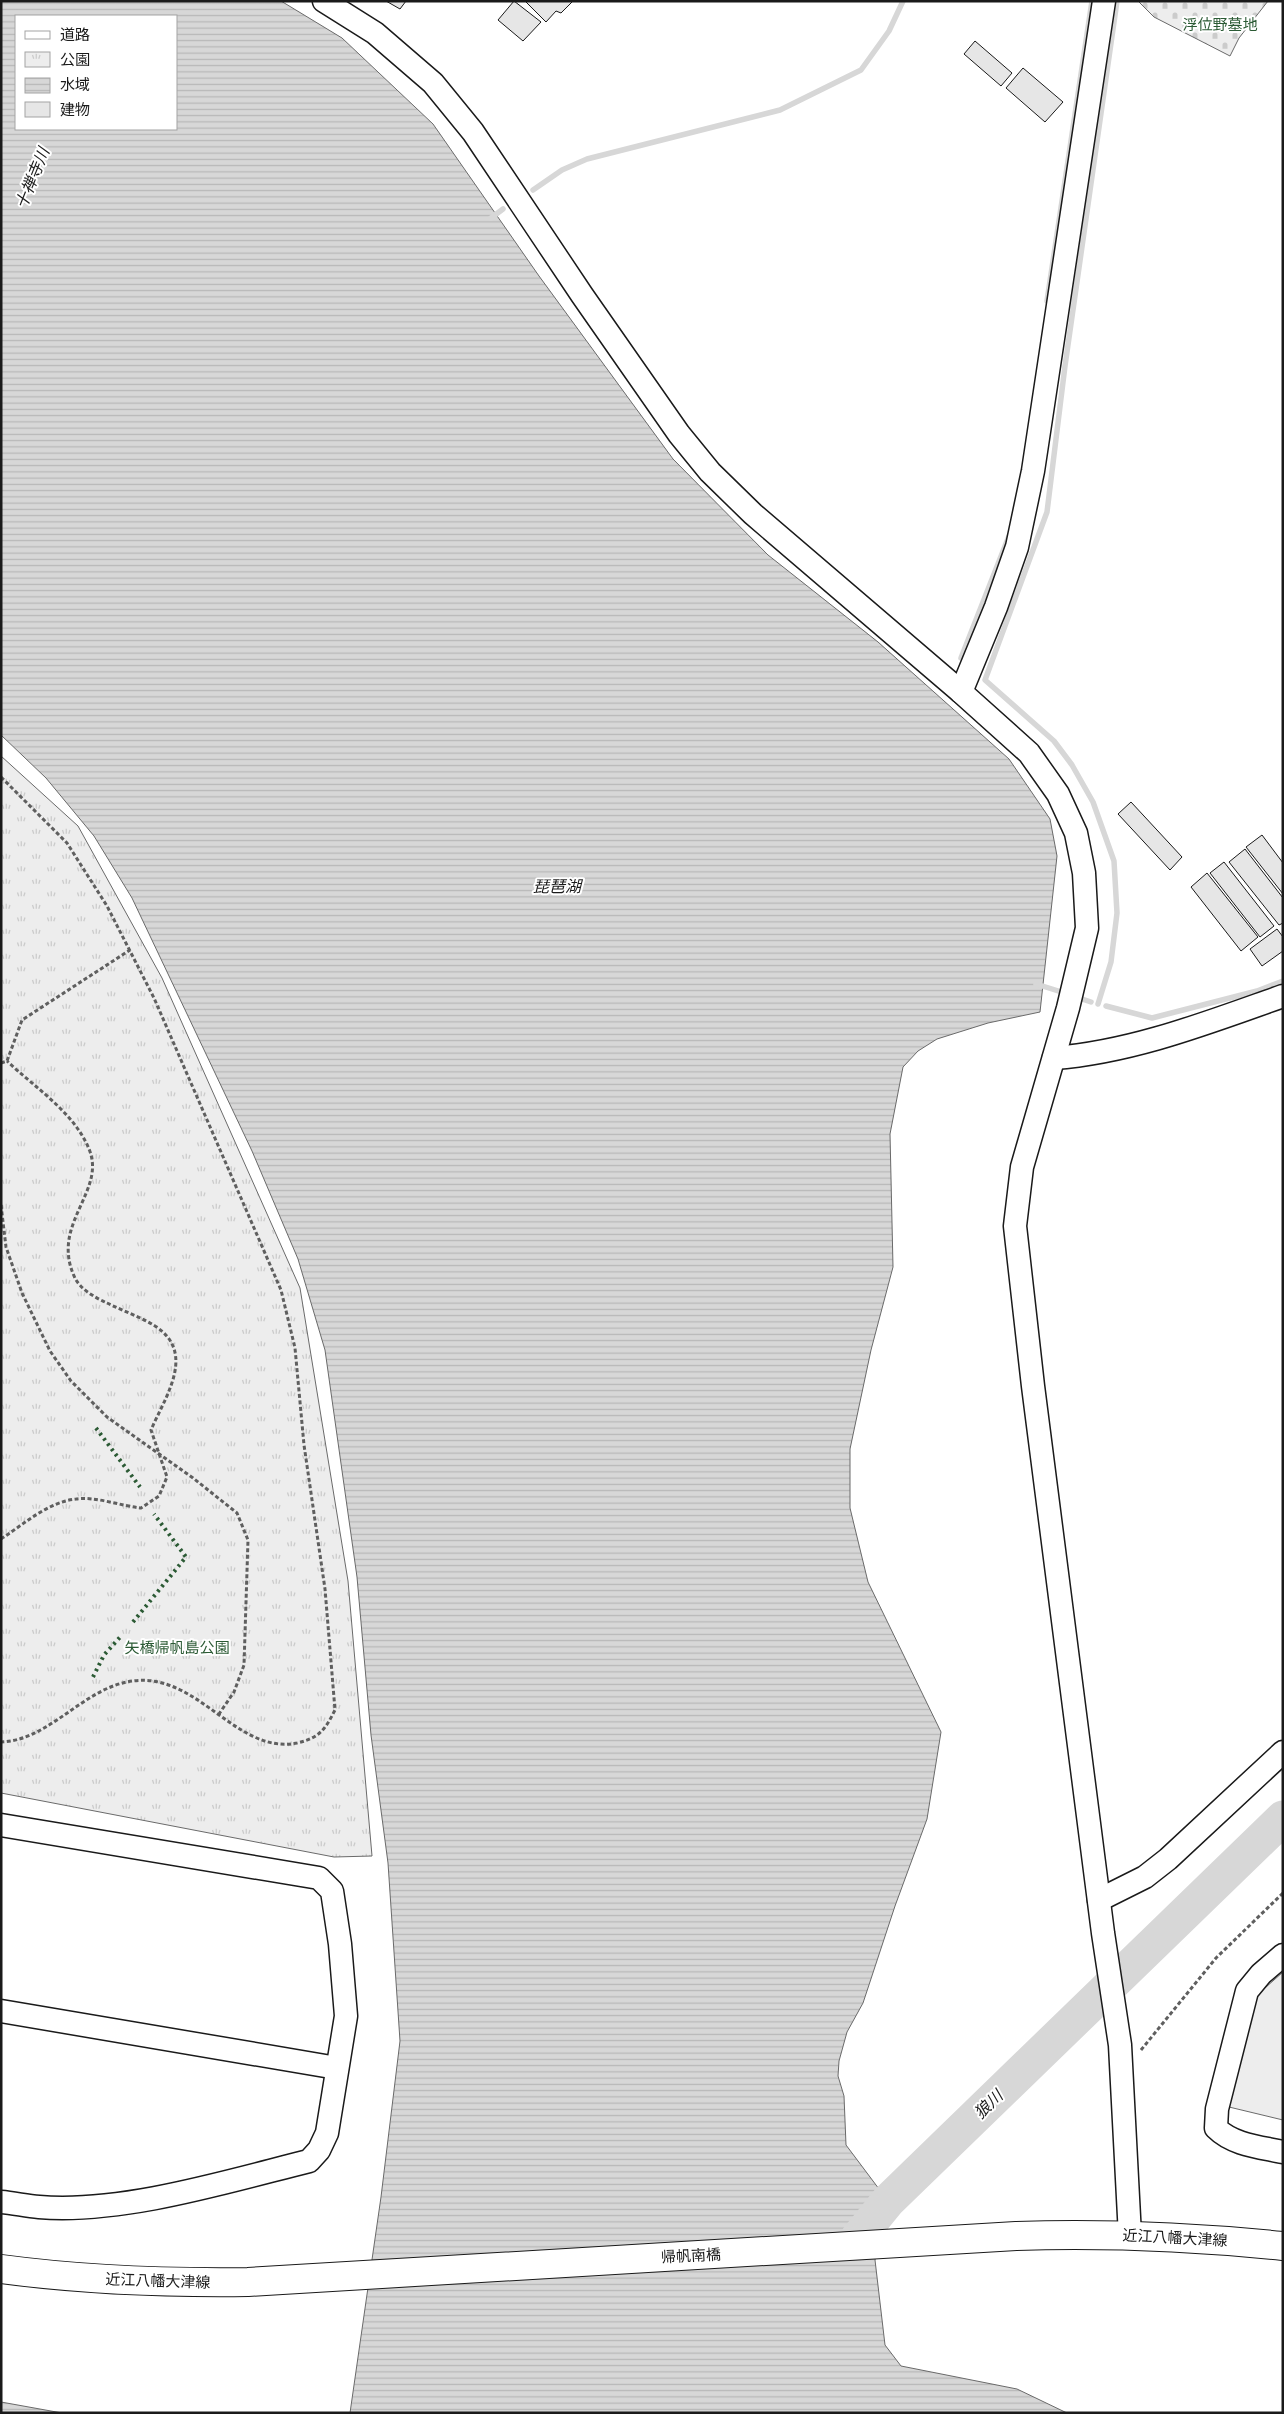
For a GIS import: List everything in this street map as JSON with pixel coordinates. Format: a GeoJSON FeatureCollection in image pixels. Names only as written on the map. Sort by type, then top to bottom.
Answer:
{"type":"FeatureCollection","features":[{"type":"Feature","properties":{"kind":"main road","name":"近江八幡大津線"},"geometry":{"type":"LineString","coordinates":[[1067,2234],[1219,2240],[1283,2246]]}},
{"type":"Feature","properties":{"kind":"main road","name":"帰帆南橋"},"geometry":{"type":"LineString","coordinates":[[314,2278],[1067,2234]]}},
{"type":"Feature","properties":{"kind":"main road","name":"近江八幡大津線"},"geometry":{"type":"LineString","coordinates":[[1,2269],[94,2279],[146,2282],[248,2282],[314,2278]]}},
{"type":"Feature","properties":{"kind":"street"},"geometry":{"type":"LineString","coordinates":[[324,1],[382,39],[432,83],[474,132],[582,295],[679,434],[710,472],[753,514],[961,692],[1029,753],[1058,794],[1076,833],[1084,873],[1087,928],[1068,1008],[1022,1167],[1015,1226],[1033,1386],[1103,1932],[1120,2045],[1130,2236]]}},
{"type":"Feature","properties":{"kind":"street"},"geometry":{"type":"LineString","coordinates":[[961,692],[996,607],[1017,548],[1033,471],[1104,1]]}},
{"type":"Feature","properties":{"kind":"street"},"geometry":{"type":"LineString","coordinates":[[1054,1058],[1085,1056],[1144,1042],[1283,996]]}},
{"type":"Feature","properties":{"kind":"street"},"geometry":{"type":"LineString","coordinates":[[1099,1900],[1145,1877],[1168,1859],[1242,1788],[1283,1752]]}},
{"type":"Feature","properties":{"kind":"street"},"geometry":{"type":"LineString","coordinates":[[1,1825],[319,1878],[332,1891],[340,1944],[346,2016],[327,2133],[319,2150],[309,2161],[192,2190],[96,2206],[40,2207],[1,2202]]}},
{"type":"Feature","properties":{"kind":"street"},"geometry":{"type":"LineString","coordinates":[[1283,1955],[1261,1974],[1247,1991],[1217,2109],[1216,2128],[1225,2137],[1238,2142],[1283,2152]]}},
{"type":"Feature","properties":{"kind":"street"},"geometry":{"type":"LineString","coordinates":[[1,2011],[337,2068]]}},
{"type":"Feature","properties":{"kind":"path"},"geometry":{"type":"LineString","coordinates":[[1,777],[67,843],[107,906],[154,998],[282,1290],[295,1348],[304,1445],[325,1589],[335,1710],[327,1726],[312,1739],[292,1744],[270,1744],[239,1730],[208,1705],[183,1692],[154,1681],[131,1681],[109,1688],[81,1702],[39,1731],[18,1741],[1,1742]]}},
{"type":"Feature","properties":{"kind":"path"},"geometry":{"type":"LineString","coordinates":[[1,1063],[6,1061],[22,1020],[130,950]]}},
{"type":"Feature","properties":{"kind":"path"},"geometry":{"type":"LineString","coordinates":[[1,1539],[40,1512],[61,1502],[78,1498],[142,1508],[159,1496],[167,1477],[156,1452],[151,1430],[175,1376],[177,1356],[170,1339],[155,1326],[93,1297],[76,1280],[67,1254],[71,1226],[89,1186],[94,1166],[88,1148],[71,1122],[55,1104],[6,1061]]}},
{"type":"Feature","properties":{"kind":"path"},"geometry":{"type":"LineString","coordinates":[[1,1205],[6,1247],[22,1293],[50,1351],[71,1381],[107,1417],[237,1513],[248,1540],[244,1665],[234,1692],[219,1714]]}},
{"type":"Feature","properties":{"kind":"path"},"geometry":{"type":"LineString","coordinates":[[1122,2067],[1139,2052],[1216,1958],[1283,1894]]}},
{"type":"Feature","properties":{"kind":"shaded area"},"geometry":{"type":"Polygon","coordinates":[[[1283,1972],[1283,2120],[1229,2107],[1256,1996],[1283,1972]]]}},
{"type":"Feature","properties":{"kind":"green space","name":"浮位野墓地"},"geometry":{"type":"Polygon","coordinates":[[[1138,1],[1268,1],[1239,38],[1230,56],[1154,17],[1138,1]]]}},
{"type":"Feature","properties":{"kind":"green space","name":"矢橋帰帆島公園"},"geometry":{"type":"Polygon","coordinates":[[[1,756],[78,826],[162,978],[300,1288],[348,1581],[372,1856],[334,1857],[1,1793],[1,756]]]}},
{"type":"Feature","properties":{"kind":"water","name":"琵琶湖"},"geometry":{"type":"Polygon","coordinates":[[[1,1],[281,1],[342,38],[433,124],[539,276],[673,459],[768,555],[878,642],[1009,759],[1050,819],[1057,856],[1040,1012],[988,1023],[937,1039],[918,1051],[903,1067],[890,1134],[893,1267],[871,1350],[850,1449],[850,1508],[868,1582],[941,1732],[927,1819],[895,1906],[863,2003],[847,2032],[839,2061],[838,2076],[844,2096],[846,2145],[888,2201],[875,2260],[885,2345],[901,2366],[1017,2389],[1067,2413],[350,2413],[381,2197],[400,2041],[388,1863],[371,1735],[357,1577],[325,1350],[298,1259],[252,1151],[132,898],[94,836],[46,778],[1,735],[1,1]]]}},
{"type":"Feature","properties":{"kind":"water"},"geometry":{"type":"Polygon","coordinates":[[[1,2402],[62,2413],[1,2413],[1,2402]]]}},
{"type":"Feature","properties":{"kind":"building"},"geometry":{"type":"Polygon","coordinates":[[[386,1],[406,1],[400,9],[386,1]]]}},
{"type":"Feature","properties":{"kind":"building"},"geometry":{"type":"Polygon","coordinates":[[[514,1],[541,22],[523,41],[498,20],[514,1]]]}},
{"type":"Feature","properties":{"kind":"building"},"geometry":{"type":"Polygon","coordinates":[[[525,1],[573,1],[561,13],[556,11],[546,22],[525,1]]]}},
{"type":"Feature","properties":{"kind":"building"},"geometry":{"type":"Polygon","coordinates":[[[975,41],[1012,73],[1001,86],[964,54],[975,41]]]}},
{"type":"Feature","properties":{"kind":"building"},"geometry":{"type":"Polygon","coordinates":[[[1023,68],[1063,102],[1045,122],[1006,88],[1023,68]]]}},
{"type":"Feature","properties":{"kind":"building"},"geometry":{"type":"Polygon","coordinates":[[[1131,802],[1182,857],[1170,870],[1118,814],[1131,802]]]}},
{"type":"Feature","properties":{"kind":"building"},"geometry":{"type":"Polygon","coordinates":[[[1262,835],[1283,863],[1283,894],[1246,847],[1262,835]]]}},
{"type":"Feature","properties":{"kind":"building"},"geometry":{"type":"Polygon","coordinates":[[[1245,849],[1283,898],[1283,923],[1279,925],[1229,862],[1245,849]]]}},
{"type":"Feature","properties":{"kind":"building"},"geometry":{"type":"Polygon","coordinates":[[[1224,862],[1274,926],[1260,937],[1210,873],[1224,862]]]}},
{"type":"Feature","properties":{"kind":"building"},"geometry":{"type":"Polygon","coordinates":[[[1207,873],[1258,937],[1241,951],[1191,887],[1207,873]]]}},
{"type":"Feature","properties":{"kind":"building"},"geometry":{"type":"Polygon","coordinates":[[[1277,929],[1283,937],[1283,951],[1262,966],[1250,949],[1277,929]]]}},
{"type":"Feature","properties":{"kind":"waterway"},"geometry":{"type":"LineString","coordinates":[[533,190],[562,170],[587,159],[780,110],[861,70],[889,31],[903,1]]}},
{"type":"Feature","properties":{"kind":"waterway"},"geometry":{"type":"LineString","coordinates":[[1047,301],[1092,1]]}},
{"type":"Feature","properties":{"kind":"waterway"},"geometry":{"type":"LineString","coordinates":[[1098,1004],[1111,962],[1117,913],[1114,861],[1093,802],[1072,765],[1054,741],[985,680],[1047,512],[1065,366],[1117,1]]}},
{"type":"Feature","properties":{"kind":"waterway"},"geometry":{"type":"LineString","coordinates":[[491,218],[503,209]]}},
{"type":"Feature","properties":{"kind":"waterway"},"geometry":{"type":"LineString","coordinates":[[961,658],[1009,536]]}},
{"type":"Feature","properties":{"kind":"waterway"},"geometry":{"type":"LineString","coordinates":[[1106,1006],[1152,1018],[1257,991],[1283,981]]}},
{"type":"Feature","properties":{"kind":"waterway"},"geometry":{"type":"LineString","coordinates":[[1036,984],[1068,994]]}},
{"type":"Feature","properties":{"kind":"waterway"},"geometry":{"type":"LineString","coordinates":[[1076,997],[1091,1002]]}},
{"type":"Feature","properties":{"kind":"waterway","name":"狼川"},"geometry":{"type":"LineString","coordinates":[[857,2239],[888,2201],[1283,1818]]}},
{"type":"Feature","properties":{"kind":"hedge"},"geometry":{"type":"LineString","coordinates":[[96,1428],[140,1487]]}},
{"type":"Feature","properties":{"kind":"hedge"},"geometry":{"type":"LineString","coordinates":[[133,1622],[186,1557],[154,1514]]}},
{"type":"Feature","properties":{"kind":"hedge"},"geometry":{"type":"LineString","coordinates":[[93,1677],[104,1655],[122,1635]]}},
{"type":"Feature","properties":{"kind":"water label","name":"十禅寺川"},"geometry":{"type":"Point","coordinates":[32,178]}}]}
